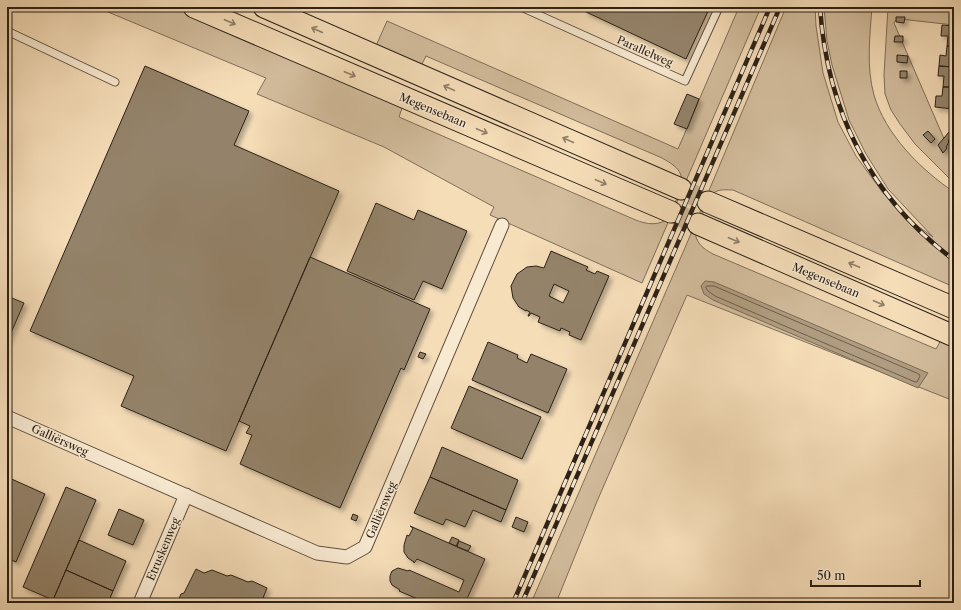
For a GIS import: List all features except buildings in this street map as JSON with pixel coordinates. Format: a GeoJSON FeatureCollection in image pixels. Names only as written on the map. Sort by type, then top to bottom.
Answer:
{"type":"FeatureCollection","features":[{"type":"Feature","properties":{"kind":"main road","name":"Megensebaan"},"geometry":{"type":"LineString","coordinates":[[194,7],[671,212]]}},
{"type":"Feature","properties":{"kind":"main road"},"geometry":{"type":"LineString","coordinates":[[264,7],[681,189]]}},
{"type":"Feature","properties":{"kind":"main road"},"geometry":{"type":"LineString","coordinates":[[708,202],[954,308]]}},
{"type":"Feature","properties":{"kind":"main road","name":"Megensebaan"},"geometry":{"type":"LineString","coordinates":[[698,224],[954,336]]}},
{"type":"Feature","properties":{"kind":"street","name":"Galliërsweg"},"geometry":{"type":"LineString","coordinates":[[7,417],[317,553],[347,557],[365,547],[502,225]]}},
{"type":"Feature","properties":{"kind":"street","name":"Etruskenweg"},"geometry":{"type":"LineString","coordinates":[[140,603],[186,495]]}},
{"type":"Feature","properties":{"kind":"lane","name":"Parallelweg"},"geometry":{"type":"LineString","coordinates":[[521,7],[685,81],[719,7]]}},
{"type":"Feature","properties":{"kind":"lane"},"geometry":{"type":"LineString","coordinates":[[7,31],[115,82]]}},
{"type":"Feature","properties":{"kind":"shaded area"},"geometry":{"type":"Polygon","coordinates":[[[96,7],[179,7],[280,49],[403,105],[399,117],[635,220],[653,224],[666,220],[675,204],[680,190],[680,174],[678,170],[669,162],[426,56],[422,64],[419,66],[375,48],[387,21],[678,149],[739,7],[761,7],[642,283],[490,215],[494,207],[384,147],[257,94],[266,78],[96,7]]]}},
{"type":"Feature","properties":{"kind":"shaded area"},"geometry":{"type":"Polygon","coordinates":[[[786,7],[815,7],[816,26],[823,73],[838,122],[856,156],[883,193],[908,219],[933,237],[888,189],[866,154],[849,120],[832,65],[827,41],[824,7],[872,7],[869,62],[874,95],[879,109],[886,124],[906,150],[929,173],[954,192],[954,287],[733,190],[719,190],[712,195],[697,228],[697,240],[703,247],[713,254],[936,349],[941,340],[954,345],[954,401],[687,295],[598,499],[556,603],[531,603],[687,243],[786,7]]]}},
{"type":"Feature","properties":{"kind":"shaded area"},"geometry":{"type":"Polygon","coordinates":[[[888,7],[938,7],[954,12],[954,25],[900,19],[894,23],[945,141],[954,145],[954,180],[949,178],[915,144],[891,110],[885,94],[884,75],[888,7]]]}},
{"type":"Feature","properties":{"kind":"water"},"geometry":{"type":"Polygon","coordinates":[[[705,281],[714,282],[928,373],[918,388],[713,300],[704,294],[701,286],[705,281]]]}},
{"type":"Feature","properties":{"kind":"tunnel"},"geometry":{"type":"LineString","coordinates":[[681,189],[708,202]]}},
{"type":"Feature","properties":{"kind":"tunnel"},"geometry":{"type":"LineString","coordinates":[[671,212],[698,224]]}},
{"type":"Feature","properties":{"kind":"railway"},"geometry":{"type":"LineString","coordinates":[[513,603],[770,7]]}},
{"type":"Feature","properties":{"kind":"railway"},"geometry":{"type":"LineString","coordinates":[[522,603],[780,7]]}},
{"type":"Feature","properties":{"kind":"railway"},"geometry":{"type":"LineString","coordinates":[[820,7],[824,45],[832,82],[843,116],[858,149],[877,180],[899,209],[924,235],[954,260]]}}]}
